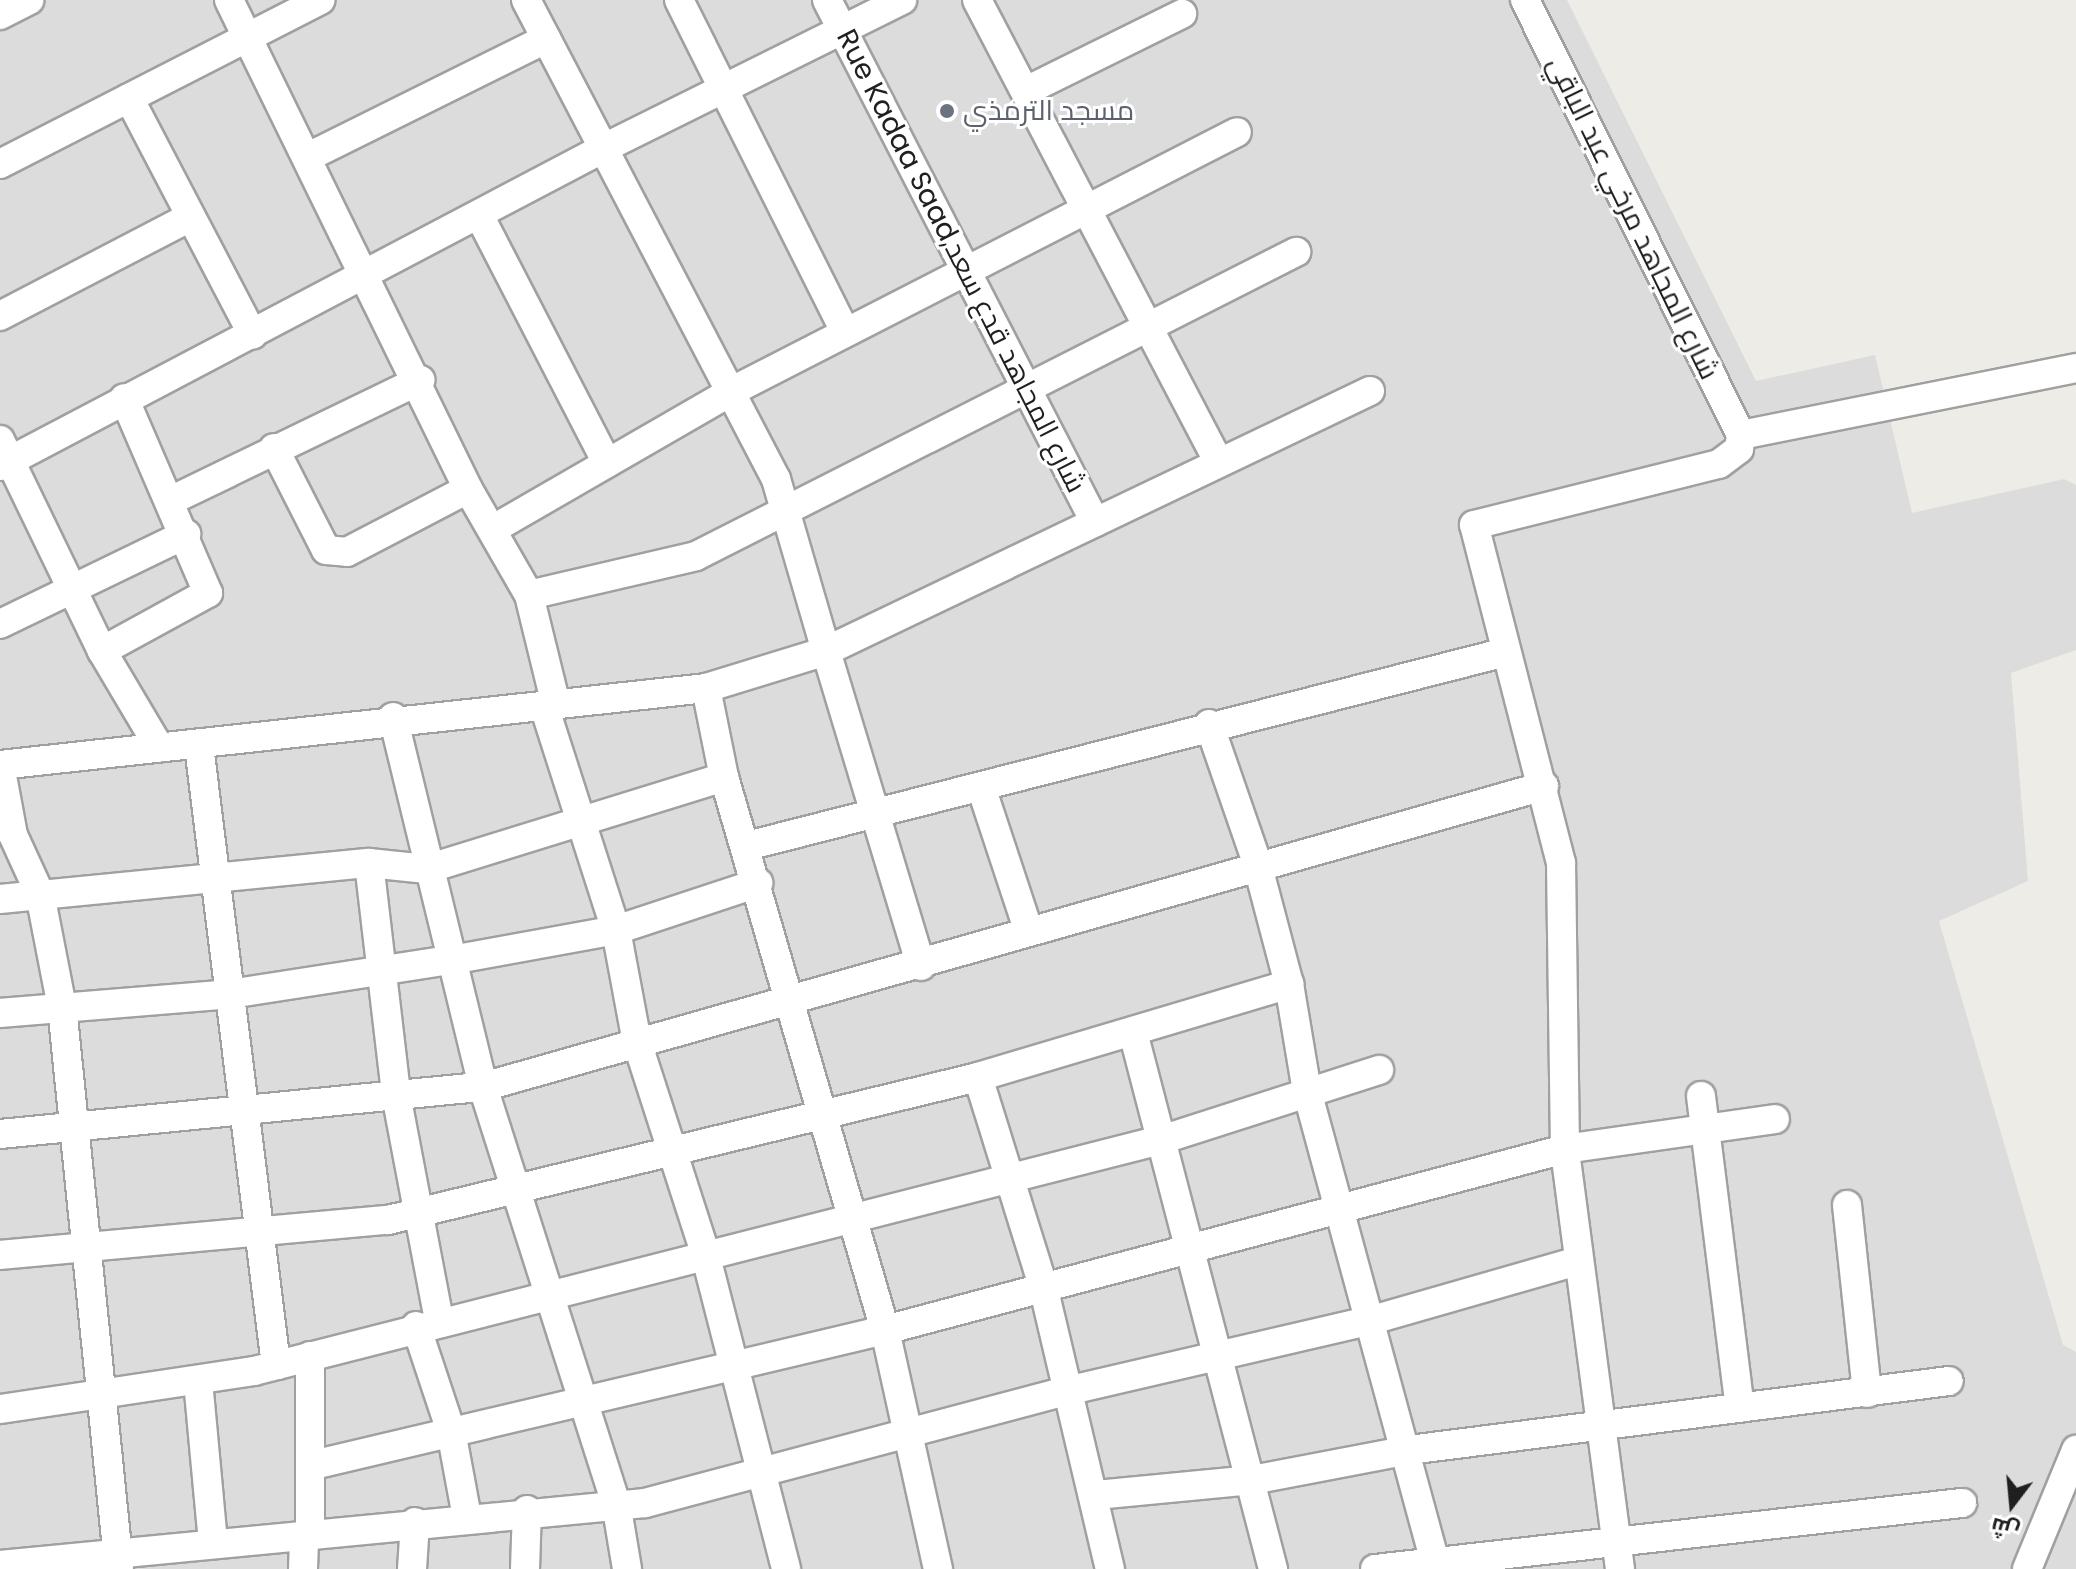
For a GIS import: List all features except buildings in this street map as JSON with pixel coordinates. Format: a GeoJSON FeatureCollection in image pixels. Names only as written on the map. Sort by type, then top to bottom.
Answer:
{"type":"FeatureCollection","features":[{"type":"Feature","properties":{"kind":"street"},"geometry":{"type":"LineString","coordinates":[[0,15],[29,0]]}},
{"type":"Feature","properties":{"kind":"street"},"geometry":{"type":"LineString","coordinates":[[229,0],[420,380],[468,489],[495,528],[529,595],[578,824],[616,930],[637,1042],[705,1253],[786,1569]]}},
{"type":"Feature","properties":{"kind":"street"},"geometry":{"type":"LineString","coordinates":[[4,152],[129,98],[320,0]]}},
{"type":"Feature","properties":{"kind":"street"},"geometry":{"type":"LineString","coordinates":[[526,0],[734,390],[789,509],[795,564],[880,816],[921,966]]}},
{"type":"Feature","properties":{"kind":"street"},"geometry":{"type":"LineString","coordinates":[[679,0],[845,332]]}},
{"type":"Feature","properties":{"kind":"street","name":"Rue Kadaa Saad,شارع المجاهد قدع سعد"},"geometry":{"type":"LineString","coordinates":[[827,0],[1029,388],[1095,522]]}},
{"type":"Feature","properties":{"kind":"street"},"geometry":{"type":"LineString","coordinates":[[159,747],[102,651],[74,586],[4,456],[253,335],[604,148],[843,32],[902,0]]}},
{"type":"Feature","properties":{"kind":"street"},"geometry":{"type":"LineString","coordinates":[[977,0],[1028,90],[1219,463]]}},
{"type":"Feature","properties":{"kind":"street","name":"شارع المجاهد مرخي عبد الباقي"},"geometry":{"type":"LineString","coordinates":[[1525,0],[1741,435]]}},
{"type":"Feature","properties":{"kind":"street"},"geometry":{"type":"LineString","coordinates":[[1028,90],[1182,14]]}},
{"type":"Feature","properties":{"kind":"street"},"geometry":{"type":"LineString","coordinates":[[308,157],[546,39]]}},
{"type":"Feature","properties":{"kind":"street"},"geometry":{"type":"LineString","coordinates":[[129,98],[253,335]]}},
{"type":"Feature","properties":{"kind":"street"},"geometry":{"type":"LineString","coordinates":[[495,528],[734,390],[966,268],[1237,132]]}},
{"type":"Feature","properties":{"kind":"street"},"geometry":{"type":"LineString","coordinates":[[479,215],[607,463]]}},
{"type":"Feature","properties":{"kind":"street"},"geometry":{"type":"LineString","coordinates":[[0,316],[190,217]]}},
{"type":"Feature","properties":{"kind":"street"},"geometry":{"type":"LineString","coordinates":[[529,595],[657,570],[789,509],[1296,252]]}},
{"type":"Feature","properties":{"kind":"street"},"geometry":{"type":"LineString","coordinates":[[1619,1556],[1604,1424],[1578,1261],[1565,1149],[1566,918],[1544,786],[1474,525],[1719,464],[1739,449],[1741,435],[2076,368]]}},
{"type":"Feature","properties":{"kind":"street"},"geometry":{"type":"LineString","coordinates":[[172,500],[420,380]]}},
{"type":"Feature","properties":{"kind":"street"},"geometry":{"type":"LineString","coordinates":[[118,1560],[62,1007],[40,894],[13,835],[0,765],[159,747],[199,746],[393,717],[706,688],[826,651],[1370,391]]}},
{"type":"Feature","properties":{"kind":"street"},"geometry":{"type":"LineString","coordinates":[[102,651],[208,593],[172,500],[124,398]]}},
{"type":"Feature","properties":{"kind":"street"},"geometry":{"type":"LineString","coordinates":[[274,448],[326,550],[347,552],[468,489]]}},
{"type":"Feature","properties":{"kind":"street"},"geometry":{"type":"LineString","coordinates":[[0,624],[186,534]]}},
{"type":"Feature","properties":{"kind":"street"},"geometry":{"type":"LineString","coordinates":[[747,846],[880,816],[1209,724],[1506,652]]}},
{"type":"Feature","properties":{"kind":"street"},"geometry":{"type":"LineString","coordinates":[[706,688],[724,777],[758,883],[885,1330],[938,1569]]}},
{"type":"Feature","properties":{"kind":"street"},"geometry":{"type":"LineString","coordinates":[[393,717],[427,869],[457,959],[483,1087],[580,1401],[616,1503],[627,1569]]}},
{"type":"Feature","properties":{"kind":"street"},"geometry":{"type":"LineString","coordinates":[[1209,724],[1257,863],[1289,984],[1307,1091],[1409,1450],[1436,1566]]}},
{"type":"Feature","properties":{"kind":"street"},"geometry":{"type":"LineString","coordinates":[[199,746],[218,880],[241,1112],[276,1365]]}},
{"type":"Feature","properties":{"kind":"street"},"geometry":{"type":"LineString","coordinates":[[0,899],[369,863],[427,869],[724,777]]}},
{"type":"Feature","properties":{"kind":"street"},"geometry":{"type":"LineString","coordinates":[[0,1134],[73,1125],[397,1100],[483,1087],[790,997],[921,966],[1028,929],[1257,863],[1544,786]]}},
{"type":"Feature","properties":{"kind":"street"},"geometry":{"type":"LineString","coordinates":[[981,787],[1028,929]]}},
{"type":"Feature","properties":{"kind":"street"},"geometry":{"type":"LineString","coordinates":[[369,863],[386,970],[397,1100],[428,1323],[467,1517]]}},
{"type":"Feature","properties":{"kind":"street"},"geometry":{"type":"LineString","coordinates":[[0,1013],[230,994],[457,959],[616,930],[758,883]]}},
{"type":"Feature","properties":{"kind":"street"},"geometry":{"type":"LineString","coordinates":[[0,1255],[260,1233],[414,1214],[1134,1036],[1289,984]]}},
{"type":"Feature","properties":{"kind":"street"},"geometry":{"type":"LineString","coordinates":[[1134,1036],[1192,1244],[1273,1569]]}},
{"type":"Feature","properties":{"kind":"street"},"geometry":{"type":"LineString","coordinates":[[0,1409],[198,1381],[276,1365],[545,1291],[1164,1139],[1379,1070]]}},
{"type":"Feature","properties":{"kind":"street"},"geometry":{"type":"LineString","coordinates":[[978,1077],[1043,1286],[1071,1390],[1110,1569]]}},
{"type":"Feature","properties":{"kind":"street"},"geometry":{"type":"LineString","coordinates":[[1701,1096],[1740,1408]]}},
{"type":"Feature","properties":{"kind":"street"},"geometry":{"type":"LineString","coordinates":[[313,1465],[885,1330],[1192,1244],[1339,1210],[1565,1149],[1775,1119]]}},
{"type":"Feature","properties":{"kind":"street"},"geometry":{"type":"LineString","coordinates":[[1847,1205],[1867,1393]]}},
{"type":"Feature","properties":{"kind":"street"},"geometry":{"type":"LineString","coordinates":[[0,1565],[118,1560],[213,1543],[527,1510],[645,1503],[1071,1390],[1372,1320],[1578,1261]]}},
{"type":"Feature","properties":{"kind":"street"},"geometry":{"type":"LineString","coordinates":[[303,1569],[313,1465],[310,1356]]}},
{"type":"Feature","properties":{"kind":"street"},"geometry":{"type":"LineString","coordinates":[[198,1381],[213,1543]]}},
{"type":"Feature","properties":{"kind":"street"},"geometry":{"type":"LineString","coordinates":[[1096,1495],[1252,1480],[1409,1450],[1949,1381]]}},
{"type":"Feature","properties":{"kind":"street"},"geometry":{"type":"LineString","coordinates":[[2027,1569],[2076,1450]]}},
{"type":"Feature","properties":{"kind":"street"},"geometry":{"type":"LineString","coordinates":[[1375,1569],[1619,1556],[1962,1503]]}},
{"type":"Feature","properties":{"kind":"street"},"geometry":{"type":"LineString","coordinates":[[525,1569],[527,1510]]}},
{"type":"Feature","properties":{"kind":"street"},"geometry":{"type":"LineString","coordinates":[[412,1569],[415,1522]]}},
{"type":"Feature","properties":{"kind":"shaded area"},"geometry":{"type":"Polygon","coordinates":[[[0,0],[1567,0],[1756,381],[1875,355],[1912,513],[2064,479],[2076,485],[2076,650],[2011,673],[2028,881],[1939,921],[2063,1345],[2076,1352],[2076,1569],[0,1569],[0,0]]]}},
{"type":"Feature","properties":{"kind":"place","name":"مسجد الترمذي"},"geometry":{"type":"Point","coordinates":[947,111]}}]}
